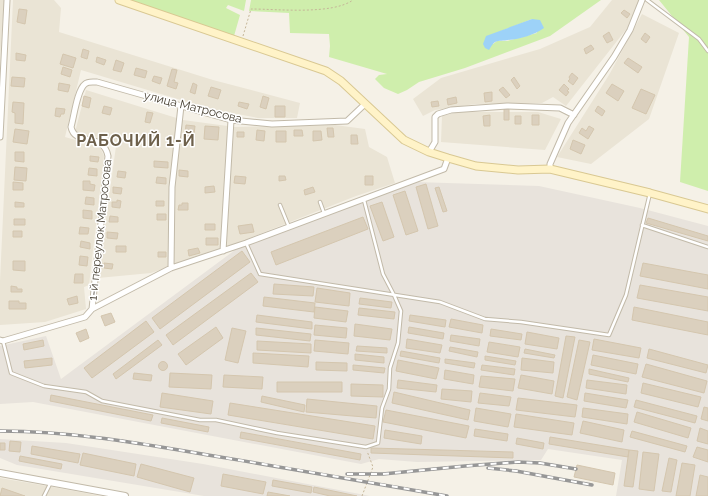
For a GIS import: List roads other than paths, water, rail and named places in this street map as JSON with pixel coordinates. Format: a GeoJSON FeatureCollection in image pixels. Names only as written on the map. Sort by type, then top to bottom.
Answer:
{"type":"FeatureCollection","features":[{"type":"Feature","properties":{"kind":"main road"},"geometry":{"type":"LineString","coordinates":[[119,0],[326,71],[340,81],[404,140],[429,152],[476,166],[518,170],[550,170],[650,193],[708,209]]}},
{"type":"Feature","properties":{"kind":"street"},"geometry":{"type":"LineString","coordinates":[[0,137],[7,0]]}},
{"type":"Feature","properties":{"kind":"street"},"geometry":{"type":"LineString","coordinates":[[550,170],[550,164],[568,124],[614,57],[630,30],[642,0]]}},
{"type":"Feature","properties":{"kind":"street","name":"улица Матросова"},"geometry":{"type":"LineString","coordinates":[[87,83],[97,82],[231,120],[272,124],[347,121],[365,104]]}},
{"type":"Feature","properties":{"kind":"street","name":"1-й переулок Матросова"},"geometry":{"type":"LineString","coordinates":[[87,83],[80,89],[72,130],[73,133],[79,138],[103,145],[107,148],[108,163],[92,309]]}},
{"type":"Feature","properties":{"kind":"street"},"geometry":{"type":"LineString","coordinates":[[171,268],[172,186],[181,106]]}},
{"type":"Feature","properties":{"kind":"street"},"geometry":{"type":"LineString","coordinates":[[429,152],[435,142],[435,117],[438,114],[451,110],[507,106],[560,108],[574,115]]}},
{"type":"Feature","properties":{"kind":"street"},"geometry":{"type":"LineString","coordinates":[[223,251],[231,120]]}},
{"type":"Feature","properties":{"kind":"street"},"geometry":{"type":"LineString","coordinates":[[1,340],[85,317],[92,309],[171,268],[246,243],[444,169],[448,158]]}},
{"type":"Feature","properties":{"kind":"street"},"geometry":{"type":"LineString","coordinates":[[1,472],[125,496]]}},
{"type":"Feature","properties":{"kind":"lane"},"geometry":{"type":"LineString","coordinates":[[647,0],[699,39],[708,50]]}},
{"type":"Feature","properties":{"kind":"lane"},"geometry":{"type":"LineString","coordinates":[[246,243],[260,274],[440,302],[485,319],[521,322],[609,335],[626,295],[650,193]]}},
{"type":"Feature","properties":{"kind":"lane"},"geometry":{"type":"LineString","coordinates":[[1,340],[11,373],[44,386],[86,392],[102,401],[193,419],[216,420],[277,433],[366,447],[378,443],[382,408],[389,389],[390,368],[398,343],[401,311],[383,274],[364,199]]}},
{"type":"Feature","properties":{"kind":"lane"},"geometry":{"type":"LineString","coordinates":[[320,202],[324,214]]}},
{"type":"Feature","properties":{"kind":"lane"},"geometry":{"type":"LineString","coordinates":[[280,205],[289,227]]}},
{"type":"Feature","properties":{"kind":"lane"},"geometry":{"type":"LineString","coordinates":[[642,225],[708,247]]}},
{"type":"Feature","properties":{"kind":"lane"},"geometry":{"type":"LineString","coordinates":[[44,496],[50,482]]}},
{"type":"Feature","properties":{"kind":"water"},"geometry":{"type":"Polygon","coordinates":[[[532,19],[540,20],[544,28],[532,35],[522,38],[497,41],[489,50],[485,48],[483,44],[486,36],[532,19]]]}},
{"type":"Feature","properties":{"kind":"railway"},"geometry":{"type":"LineString","coordinates":[[0,431],[78,435],[130,442],[447,496]]}},
{"type":"Feature","properties":{"kind":"railway"},"geometry":{"type":"LineString","coordinates":[[347,474],[383,474],[518,462],[540,463],[576,469]]}},
{"type":"Feature","properties":{"kind":"railway"},"geometry":{"type":"LineString","coordinates":[[488,468],[516,471],[592,485]]}},
{"type":"Feature","properties":{"kind":"district","name":"РАБОЧИЙ 1‑Й"},"geometry":{"type":"Point","coordinates":[136,140]}}]}
